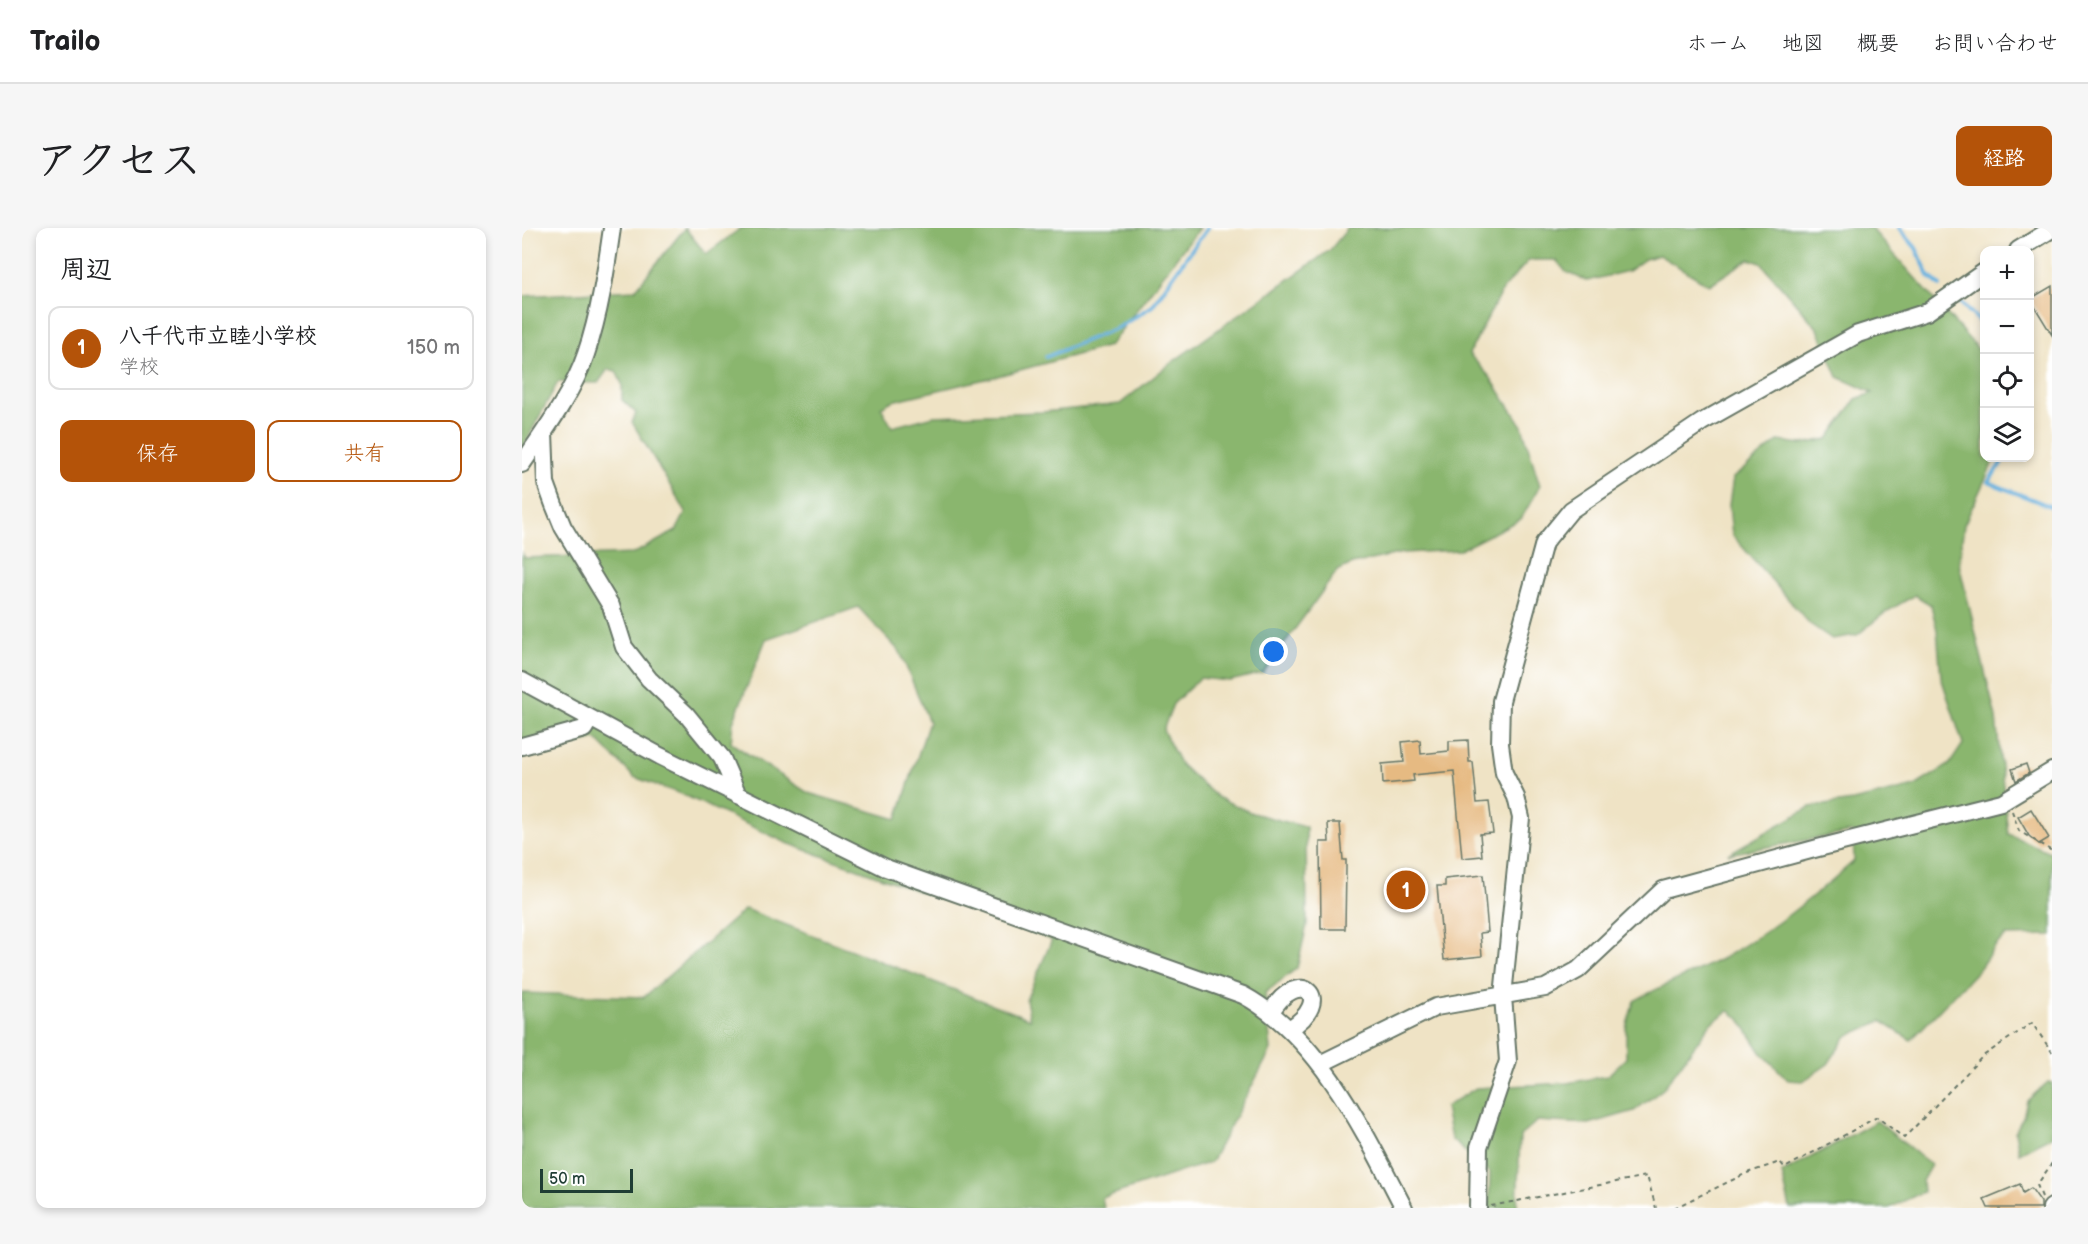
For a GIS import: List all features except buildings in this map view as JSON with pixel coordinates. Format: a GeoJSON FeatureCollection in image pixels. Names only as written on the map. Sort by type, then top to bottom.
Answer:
{"type":"FeatureCollection","features":[{"type":"Feature","properties":{"kind":"street"},"geometry":{"type":"LineString","coordinates":[[522,464],[544,433],[586,355],[604,282],[612,228]]}},
{"type":"Feature","properties":{"kind":"street"},"geometry":{"type":"LineString","coordinates":[[2025,246],[2046,234]]}},
{"type":"Feature","properties":{"kind":"street"},"geometry":{"type":"LineString","coordinates":[[1484,1207],[1479,1147],[1508,1061],[1503,996],[1521,818],[1516,797],[1504,773],[1500,744],[1501,701],[1544,543],[1571,510],[1702,422],[1858,334],[1927,312],[1980,275]]}},
{"type":"Feature","properties":{"kind":"street"},"geometry":{"type":"LineString","coordinates":[[544,433],[546,483],[562,527],[611,606],[624,647],[650,679],[686,714],[722,758],[738,795]]}},
{"type":"Feature","properties":{"kind":"street"},"geometry":{"type":"LineString","coordinates":[[522,681],[590,719],[886,868],[950,893],[1243,995],[1271,1012],[1320,1064],[1404,1208]]}},
{"type":"Feature","properties":{"kind":"street"},"geometry":{"type":"LineString","coordinates":[[522,746],[584,729],[590,719]]}},
{"type":"Feature","properties":{"kind":"street"},"geometry":{"type":"LineString","coordinates":[[1320,1064],[1436,1007],[1545,988],[1563,981],[1578,970],[1663,890],[2011,799],[2052,771]]}},
{"type":"Feature","properties":{"kind":"street"},"geometry":{"type":"LineString","coordinates":[[1271,1012],[1287,991],[1299,988],[1308,992],[1313,1002],[1312,1008],[1300,1022],[1289,1029]]}},
{"type":"Feature","properties":{"kind":"path"},"geometry":{"type":"LineString","coordinates":[[2011,799],[2013,817],[2019,831],[2052,851]]}},
{"type":"Feature","properties":{"kind":"path"},"geometry":{"type":"LineString","coordinates":[[1674,1208],[1747,1173],[1780,1162],[1785,1168],[1877,1117],[1904,1138],[1983,1056],[2032,1023],[2052,1052]]}},
{"type":"Feature","properties":{"kind":"path"},"geometry":{"type":"LineString","coordinates":[[2050,1206],[2037,1185],[2052,1163]]}},
{"type":"Feature","properties":{"kind":"path"},"geometry":{"type":"LineString","coordinates":[[1484,1207],[1647,1176],[1656,1208]]}},
{"type":"Feature","properties":{"kind":"green space"},"geometry":{"type":"Polygon","coordinates":[[[685,228],[706,254],[741,228],[1199,228],[1109,346],[892,401],[881,407],[892,427],[934,416],[1043,412],[1120,404],[1171,363],[1330,250],[1348,228],[1871,228],[1980,351],[1980,462],[1993,462],[1964,525],[1959,564],[1996,718],[2008,834],[2052,853],[2052,935],[2006,936],[1996,945],[1979,969],[1911,1040],[1881,1021],[1846,1037],[1828,1064],[1803,1081],[1788,1080],[1761,1052],[1740,1019],[1729,1011],[1711,1023],[1663,1089],[1634,1111],[1589,1124],[1537,1121],[1520,1136],[1517,1208],[1489,1208],[1490,1173],[1451,1139],[1445,1107],[1476,1088],[1567,1083],[1607,1076],[1626,1058],[1626,1028],[1634,1001],[1721,959],[1757,938],[1790,914],[1854,861],[1853,832],[1728,854],[1810,807],[1853,801],[1915,786],[1949,765],[1963,744],[1941,677],[1937,630],[1931,605],[1915,595],[1886,612],[1857,635],[1832,639],[1810,624],[1732,535],[1729,505],[1733,478],[1778,441],[1802,444],[1828,439],[1856,399],[1873,393],[1838,377],[1818,329],[1761,263],[1749,259],[1709,285],[1659,255],[1645,259],[1628,271],[1587,281],[1566,272],[1556,260],[1529,260],[1502,290],[1469,354],[1490,377],[1522,426],[1540,486],[1521,519],[1460,550],[1403,553],[1352,564],[1337,571],[1263,673],[1230,681],[1200,678],[1173,704],[1163,730],[1181,765],[1217,797],[1252,813],[1306,827],[1307,925],[1297,968],[1265,993],[1271,1050],[1211,1162],[1102,1198],[1104,1208],[522,1208],[522,993],[644,997],[745,909],[1030,1019],[1026,1000],[1052,940],[787,843],[684,795],[634,777],[596,739],[522,758],[522,553],[525,558],[633,554],[676,531],[686,512],[632,422],[636,413],[622,400],[622,384],[616,371],[608,369],[598,383],[558,382],[522,449],[522,296],[635,290],[685,228]],[[858,607],[766,639],[733,722],[731,743],[808,793],[897,819],[929,722],[900,652],[858,607]]]}},
{"type":"Feature","properties":{"kind":"green space"},"geometry":{"type":"Polygon","coordinates":[[[2048,1082],[2052,1083],[2052,1136],[2019,1153],[2015,1132],[2023,1117],[2027,1101],[2048,1082]]]}},
{"type":"Feature","properties":{"kind":"green space"},"geometry":{"type":"Polygon","coordinates":[[[1877,1121],[1931,1165],[1922,1181],[1923,1192],[1889,1208],[1790,1208],[1782,1173],[1877,1121]]]}},
{"type":"Feature","properties":{"kind":"waterway"},"geometry":{"type":"LineString","coordinates":[[1046,357],[1119,327],[1152,306],[1207,228]]}},
{"type":"Feature","properties":{"kind":"waterway"},"geometry":{"type":"LineString","coordinates":[[1899,228],[1916,248],[1929,276],[1940,286]]}},
{"type":"Feature","properties":{"kind":"waterway"},"geometry":{"type":"LineString","coordinates":[[1959,301],[1980,322]]}},
{"type":"Feature","properties":{"kind":"waterway"},"geometry":{"type":"LineString","coordinates":[[2002,462],[1988,482],[2052,507]]}},
{"type":"Feature","properties":{"kind":"place","name":"八千代市立睦小学校"},"geometry":{"type":"Point","coordinates":[1406,890]}}]}
